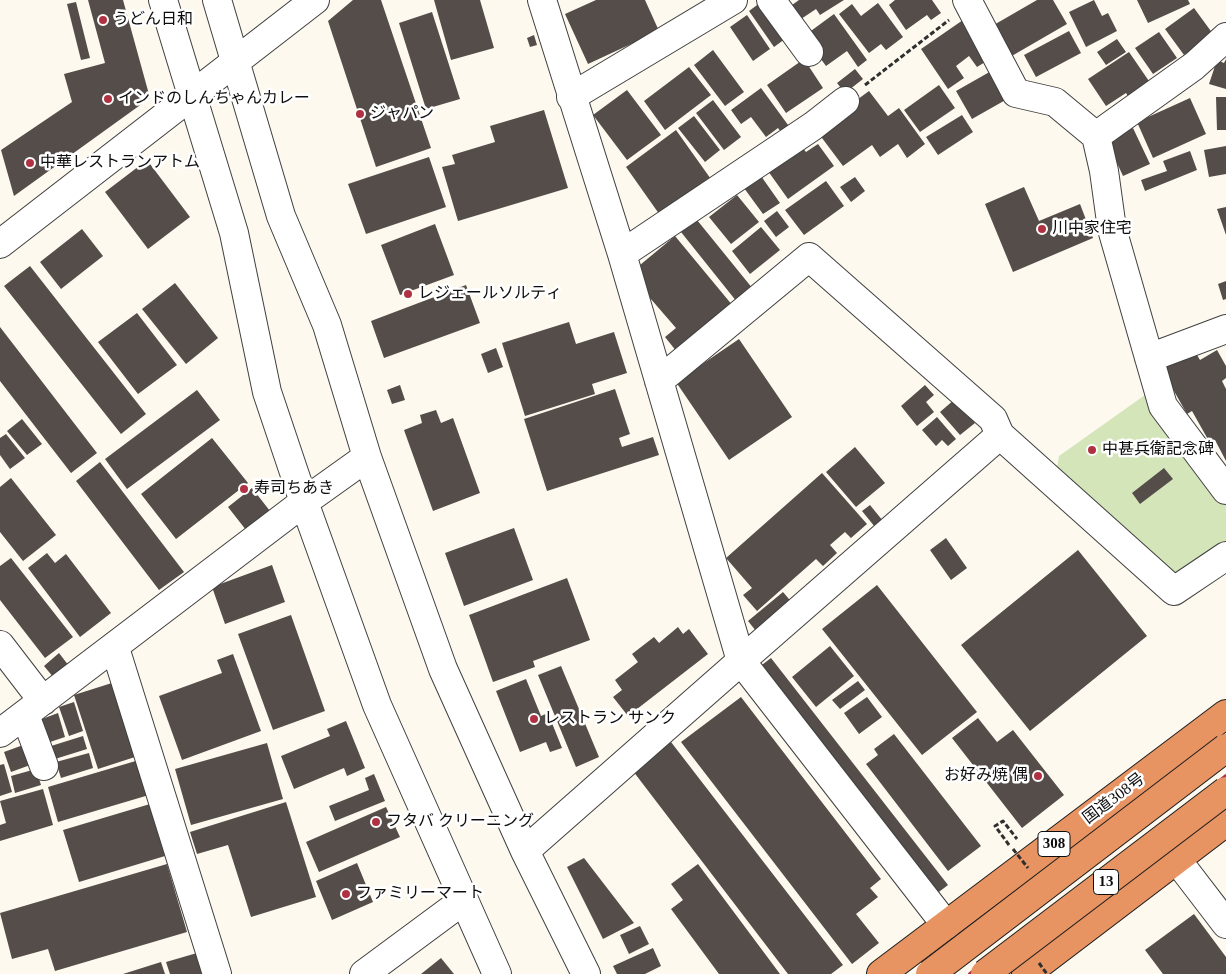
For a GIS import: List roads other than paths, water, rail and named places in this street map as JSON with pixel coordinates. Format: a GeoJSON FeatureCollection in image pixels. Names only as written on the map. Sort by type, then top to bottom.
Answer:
{"type":"FeatureCollection","features":[{"type":"Feature","properties":{"kind":"highway","name":"国道308号"},"geometry":{"type":"LineString","coordinates":[[881,974],[1226,714]]}},
{"type":"Feature","properties":{"kind":"highway","name":"13"},"geometry":{"type":"LineString","coordinates":[[930,974],[1226,748]]}},
{"type":"Feature","properties":{"kind":"highway","name":"13"},"geometry":{"type":"LineString","coordinates":[[985,974],[1226,791]]}},
{"type":"Feature","properties":{"kind":"highway"},"geometry":{"type":"LineString","coordinates":[[1026,974],[1226,822]]}},
{"type":"Feature","properties":{"kind":"street"},"geometry":{"type":"LineString","coordinates":[[163,0],[234,233],[267,392],[304,502],[377,705],[497,974]]}},
{"type":"Feature","properties":{"kind":"street"},"geometry":{"type":"LineString","coordinates":[[217,0],[281,216],[327,325],[367,457],[443,668],[525,851],[586,974]]}},
{"type":"Feature","properties":{"kind":"street"},"geometry":{"type":"LineString","coordinates":[[0,244],[315,0]]}},
{"type":"Feature","properties":{"kind":"street"},"geometry":{"type":"LineString","coordinates":[[542,0],[622,254],[741,661],[946,925]]}},
{"type":"Feature","properties":{"kind":"street"},"geometry":{"type":"LineString","coordinates":[[571,97],[734,0]]}},
{"type":"Feature","properties":{"kind":"street"},"geometry":{"type":"LineString","coordinates":[[771,0],[809,52]]}},
{"type":"Feature","properties":{"kind":"street"},"geometry":{"type":"LineString","coordinates":[[968,2],[1016,93],[1055,102],[1096,136],[1104,172],[1112,229],[1163,406],[1226,490]]}},
{"type":"Feature","properties":{"kind":"street"},"geometry":{"type":"LineString","coordinates":[[1096,136],[1194,66],[1226,37]]}},
{"type":"Feature","properties":{"kind":"street"},"geometry":{"type":"LineString","coordinates":[[622,254],[813,126],[845,101]]}},
{"type":"Feature","properties":{"kind":"street"},"geometry":{"type":"LineString","coordinates":[[659,381],[809,257],[993,419],[1000,435],[1174,591],[1226,556]]}},
{"type":"Feature","properties":{"kind":"street"},"geometry":{"type":"LineString","coordinates":[[1149,358],[1226,329]]}},
{"type":"Feature","properties":{"kind":"street"},"geometry":{"type":"LineString","coordinates":[[525,851],[1000,435]]}},
{"type":"Feature","properties":{"kind":"street"},"geometry":{"type":"LineString","coordinates":[[0,733],[115,648],[304,502],[367,457]]}},
{"type":"Feature","properties":{"kind":"street"},"geometry":{"type":"LineString","coordinates":[[0,645],[34,708],[44,766]]}},
{"type":"Feature","properties":{"kind":"street"},"geometry":{"type":"LineString","coordinates":[[115,648],[217,974]]}},
{"type":"Feature","properties":{"kind":"street"},"geometry":{"type":"LineString","coordinates":[[1177,860],[1226,924]]}},
{"type":"Feature","properties":{"kind":"street"},"geometry":{"type":"LineString","coordinates":[[364,974],[464,900]]}},
{"type":"Feature","properties":{"kind":"railway"},"geometry":{"type":"LineString","coordinates":[[939,974],[1226,754]]}},
{"type":"Feature","properties":{"kind":"railway"},"geometry":{"type":"LineString","coordinates":[[970,974],[1226,776]]}},
{"type":"Feature","properties":{"kind":"place","name":"うどん日和"},"geometry":{"type":"Point","coordinates":[103,20]}},
{"type":"Feature","properties":{"kind":"place","name":"インドのしんちゃんカレー"},"geometry":{"type":"Point","coordinates":[108,99]}},
{"type":"Feature","properties":{"kind":"place","name":"ジャパン"},"geometry":{"type":"Point","coordinates":[360,114]}},
{"type":"Feature","properties":{"kind":"place","name":"中華レストランアトム"},"geometry":{"type":"Point","coordinates":[30,163]}},
{"type":"Feature","properties":{"kind":"place","name":"川中家住宅"},"geometry":{"type":"Point","coordinates":[1042,229]}},
{"type":"Feature","properties":{"kind":"place","name":"レジェールソルティ"},"geometry":{"type":"Point","coordinates":[408,294]}},
{"type":"Feature","properties":{"kind":"place","name":"中甚兵衛記念碑"},"geometry":{"type":"Point","coordinates":[1092,450]}},
{"type":"Feature","properties":{"kind":"place","name":"寿司ちあき"},"geometry":{"type":"Point","coordinates":[244,489]}},
{"type":"Feature","properties":{"kind":"place","name":"レストラン サンク"},"geometry":{"type":"Point","coordinates":[534,719]}},
{"type":"Feature","properties":{"kind":"place","name":"お好み焼 偶"},"geometry":{"type":"Point","coordinates":[1038,776]}},
{"type":"Feature","properties":{"kind":"place","name":"フタバ クリーニング"},"geometry":{"type":"Point","coordinates":[376,822]}},
{"type":"Feature","properties":{"kind":"place","name":"ファミリーマート"},"geometry":{"type":"Point","coordinates":[346,894]}}]}
